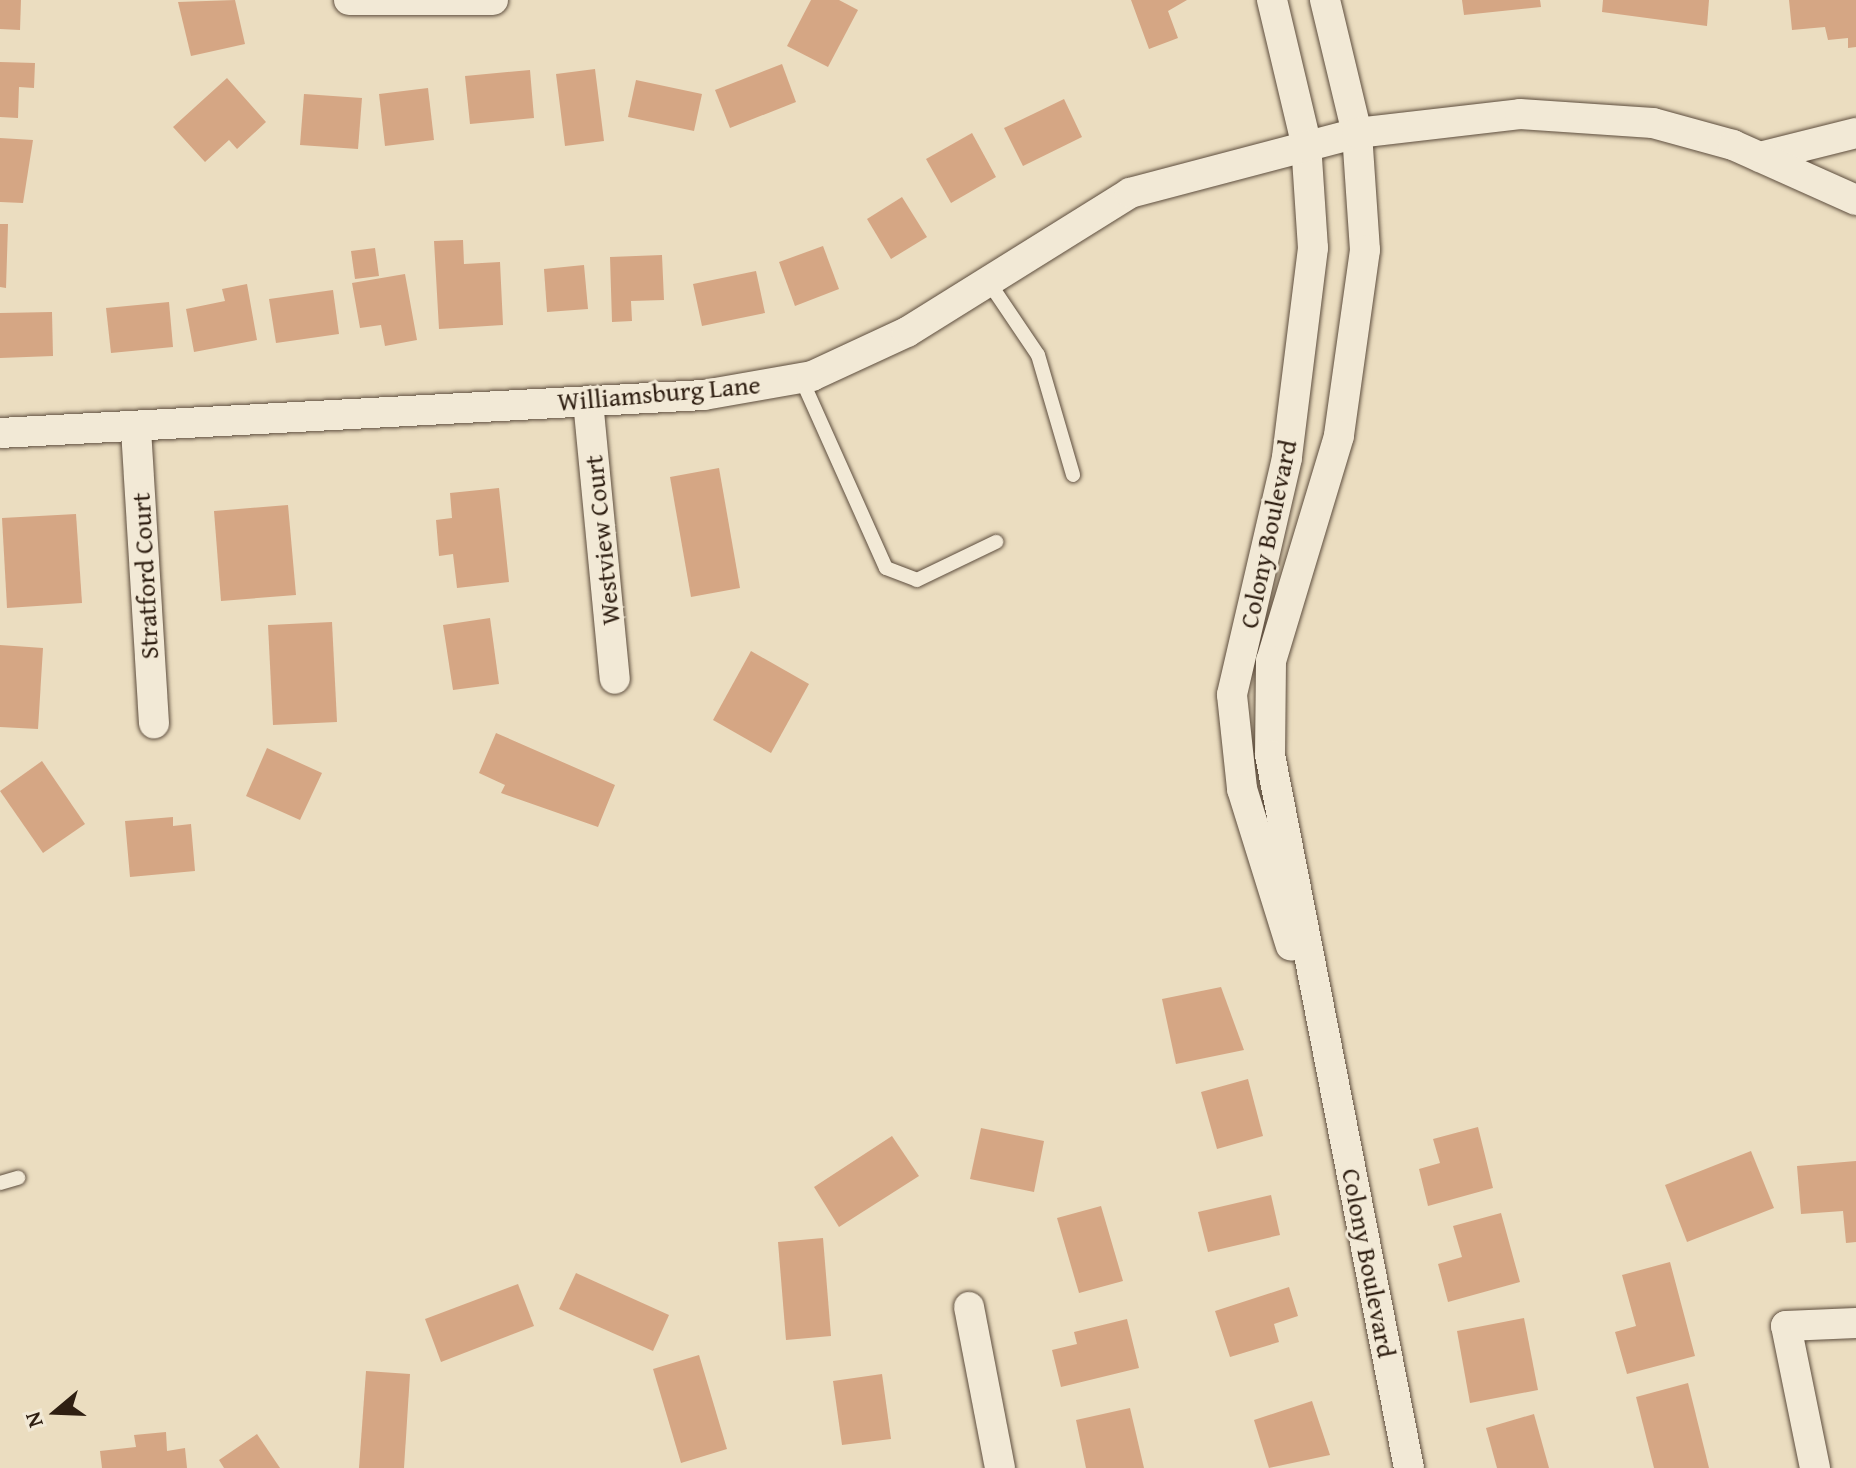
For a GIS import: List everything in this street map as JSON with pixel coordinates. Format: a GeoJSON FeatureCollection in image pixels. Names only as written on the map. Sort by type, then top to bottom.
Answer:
{"type":"FeatureCollection","features":[{"type":"Feature","properties":{"kind":"street"},"geometry":{"type":"LineString","coordinates":[[349,0],[493,0]]}},
{"type":"Feature","properties":{"kind":"street","name":"Colony Boulevard"},"geometry":{"type":"LineString","coordinates":[[1272,0],[1306,143],[1313,248],[1287,458],[1232,695],[1242,789],[1329,1057]]}},
{"type":"Feature","properties":{"kind":"street","name":"Colony Boulevard"},"geometry":{"type":"LineString","coordinates":[[1325,0],[1357,133],[1365,250],[1339,436],[1271,661],[1270,755],[1409,1468]]}},
{"type":"Feature","properties":{"kind":"street","name":"Williamsburg Lane"},"geometry":{"type":"LineString","coordinates":[[0,433],[136,429],[704,395],[801,378],[863,356],[1130,193],[1306,143],[1357,133],[1520,114],[1653,123],[1760,157],[1856,200]]}},
{"type":"Feature","properties":{"kind":"street"},"geometry":{"type":"LineString","coordinates":[[1760,157],[1856,133]]}},
{"type":"Feature","properties":{"kind":"street","name":"Westview Court"},"geometry":{"type":"LineString","coordinates":[[588,401],[615,679]]}},
{"type":"Feature","properties":{"kind":"street","name":"Stratford Court"},"geometry":{"type":"LineString","coordinates":[[136,429],[154,723]]}},
{"type":"Feature","properties":{"kind":"street"},"geometry":{"type":"LineString","coordinates":[[969,1307],[1000,1468]]}},
{"type":"Feature","properties":{"kind":"street"},"geometry":{"type":"LineString","coordinates":[[1815,1468],[1786,1326],[1856,1323]]}},
{"type":"Feature","properties":{"kind":"lane"},"geometry":{"type":"LineString","coordinates":[[988,281],[1038,355],[1073,475]]}},
{"type":"Feature","properties":{"kind":"lane"},"geometry":{"type":"LineString","coordinates":[[801,378],[886,568],[917,580],[996,542]]}},
{"type":"Feature","properties":{"kind":"lane"},"geometry":{"type":"LineString","coordinates":[[0,1183],[18,1178]]}},
{"type":"Feature","properties":{"kind":"building"},"geometry":{"type":"Polygon","coordinates":[[[0,0],[21,0],[20,30],[0,29],[0,0]]]}},
{"type":"Feature","properties":{"kind":"building"},"geometry":{"type":"Polygon","coordinates":[[[235,0],[245,44],[191,56],[178,2],[235,0]]]}},
{"type":"Feature","properties":{"kind":"building"},"geometry":{"type":"Polygon","coordinates":[[[811,0],[839,0],[858,10],[828,67],[787,46],[811,0]]]}},
{"type":"Feature","properties":{"kind":"building"},"geometry":{"type":"Polygon","coordinates":[[[1131,0],[1187,0],[1168,11],[1178,38],[1149,49],[1131,0]]]}},
{"type":"Feature","properties":{"kind":"building"},"geometry":{"type":"Polygon","coordinates":[[[1462,0],[1540,0],[1541,7],[1464,15],[1462,0]]]}},
{"type":"Feature","properties":{"kind":"building"},"geometry":{"type":"Polygon","coordinates":[[[1603,0],[1709,0],[1707,26],[1602,12],[1603,0]]]}},
{"type":"Feature","properties":{"kind":"building"},"geometry":{"type":"Polygon","coordinates":[[[1789,0],[1856,0],[1856,47],[1848,48],[1848,38],[1828,40],[1825,27],[1792,30],[1789,0]]]}},
{"type":"Feature","properties":{"kind":"building"},"geometry":{"type":"Polygon","coordinates":[[[0,62],[35,63],[34,88],[19,87],[18,118],[0,117],[0,62]]]}},
{"type":"Feature","properties":{"kind":"building"},"geometry":{"type":"Polygon","coordinates":[[[782,64],[796,102],[730,128],[715,90],[782,64]]]}},
{"type":"Feature","properties":{"kind":"building"},"geometry":{"type":"Polygon","coordinates":[[[595,69],[604,141],[565,146],[556,74],[595,69]]]}},
{"type":"Feature","properties":{"kind":"building"},"geometry":{"type":"Polygon","coordinates":[[[530,70],[534,118],[470,124],[465,76],[530,70]]]}},
{"type":"Feature","properties":{"kind":"building"},"geometry":{"type":"Polygon","coordinates":[[[227,78],[266,122],[237,149],[229,140],[205,162],[173,127],[227,78]]]}},
{"type":"Feature","properties":{"kind":"building"},"geometry":{"type":"Polygon","coordinates":[[[636,80],[702,94],[694,131],[628,117],[636,80]]]}},
{"type":"Feature","properties":{"kind":"building"},"geometry":{"type":"Polygon","coordinates":[[[428,88],[434,140],[385,146],[379,94],[428,88]]]}},
{"type":"Feature","properties":{"kind":"building"},"geometry":{"type":"Polygon","coordinates":[[[304,94],[362,98],[358,149],[300,145],[304,94]]]}},
{"type":"Feature","properties":{"kind":"building"},"geometry":{"type":"Polygon","coordinates":[[[1064,99],[1082,137],[1023,166],[1004,128],[1064,99]]]}},
{"type":"Feature","properties":{"kind":"building"},"geometry":{"type":"Polygon","coordinates":[[[972,133],[996,177],[951,203],[926,159],[972,133]]]}},
{"type":"Feature","properties":{"kind":"building"},"geometry":{"type":"Polygon","coordinates":[[[0,138],[33,140],[23,203],[0,202],[0,138]]]}},
{"type":"Feature","properties":{"kind":"building"},"geometry":{"type":"Polygon","coordinates":[[[902,197],[927,237],[891,259],[867,219],[902,197]]]}},
{"type":"Feature","properties":{"kind":"building"},"geometry":{"type":"Polygon","coordinates":[[[0,224],[8,224],[6,288],[0,287],[0,224]]]}},
{"type":"Feature","properties":{"kind":"building"},"geometry":{"type":"Polygon","coordinates":[[[463,240],[464,264],[500,262],[503,325],[439,329],[434,241],[463,240]]]}},
{"type":"Feature","properties":{"kind":"building"},"geometry":{"type":"Polygon","coordinates":[[[823,246],[839,289],[795,306],[779,262],[823,246]]]}},
{"type":"Feature","properties":{"kind":"building"},"geometry":{"type":"Polygon","coordinates":[[[375,248],[379,276],[355,279],[351,251],[375,248]]]}},
{"type":"Feature","properties":{"kind":"building"},"geometry":{"type":"Polygon","coordinates":[[[662,255],[664,300],[631,301],[632,321],[612,322],[610,257],[662,255]]]}},
{"type":"Feature","properties":{"kind":"building"},"geometry":{"type":"Polygon","coordinates":[[[584,265],[588,309],[547,312],[544,269],[584,265]]]}},
{"type":"Feature","properties":{"kind":"building"},"geometry":{"type":"Polygon","coordinates":[[[756,271],[765,313],[702,326],[693,284],[756,271]]]}},
{"type":"Feature","properties":{"kind":"building"},"geometry":{"type":"Polygon","coordinates":[[[405,274],[417,340],[385,346],[381,325],[360,328],[352,283],[405,274]]]}},
{"type":"Feature","properties":{"kind":"building"},"geometry":{"type":"Polygon","coordinates":[[[247,284],[257,340],[194,352],[186,309],[225,301],[222,289],[247,284]]]}},
{"type":"Feature","properties":{"kind":"building"},"geometry":{"type":"Polygon","coordinates":[[[333,290],[339,334],[276,343],[269,299],[333,290]]]}},
{"type":"Feature","properties":{"kind":"building"},"geometry":{"type":"Polygon","coordinates":[[[169,302],[173,347],[111,353],[106,308],[169,302]]]}},
{"type":"Feature","properties":{"kind":"building"},"geometry":{"type":"Polygon","coordinates":[[[52,312],[53,356],[0,358],[0,313],[52,312]]]}},
{"type":"Feature","properties":{"kind":"building"},"geometry":{"type":"Polygon","coordinates":[[[719,468],[740,588],[691,597],[670,477],[719,468]]]}},
{"type":"Feature","properties":{"kind":"building"},"geometry":{"type":"Polygon","coordinates":[[[499,488],[509,582],[457,588],[453,554],[439,556],[436,520],[452,518],[450,493],[499,488]]]}},
{"type":"Feature","properties":{"kind":"building"},"geometry":{"type":"Polygon","coordinates":[[[288,505],[296,595],[221,601],[214,511],[288,505]]]}},
{"type":"Feature","properties":{"kind":"building"},"geometry":{"type":"Polygon","coordinates":[[[76,514],[82,603],[7,608],[2,518],[76,514]]]}},
{"type":"Feature","properties":{"kind":"building"},"geometry":{"type":"Polygon","coordinates":[[[490,618],[499,684],[453,690],[443,625],[490,618]]]}},
{"type":"Feature","properties":{"kind":"building"},"geometry":{"type":"Polygon","coordinates":[[[332,622],[337,722],[273,725],[268,625],[332,622]]]}},
{"type":"Feature","properties":{"kind":"building"},"geometry":{"type":"Polygon","coordinates":[[[0,645],[43,648],[38,729],[0,727],[0,645]]]}},
{"type":"Feature","properties":{"kind":"building"},"geometry":{"type":"Polygon","coordinates":[[[751,651],[809,684],[771,753],[713,720],[751,651]]]}},
{"type":"Feature","properties":{"kind":"building"},"geometry":{"type":"Polygon","coordinates":[[[496,733],[615,785],[598,827],[501,793],[505,785],[479,773],[496,733]]]}},
{"type":"Feature","properties":{"kind":"building"},"geometry":{"type":"Polygon","coordinates":[[[267,748],[322,773],[300,820],[246,796],[267,748]]]}},
{"type":"Feature","properties":{"kind":"building"},"geometry":{"type":"Polygon","coordinates":[[[42,761],[85,824],[43,853],[0,791],[42,761]]]}},
{"type":"Feature","properties":{"kind":"building"},"geometry":{"type":"Polygon","coordinates":[[[173,817],[173,826],[191,824],[195,871],[130,877],[125,821],[173,817]]]}},
{"type":"Feature","properties":{"kind":"building"},"geometry":{"type":"Polygon","coordinates":[[[1221,987],[1244,1050],[1176,1064],[1162,999],[1221,987]]]}},
{"type":"Feature","properties":{"kind":"building"},"geometry":{"type":"Polygon","coordinates":[[[1248,1079],[1263,1136],[1217,1149],[1201,1092],[1248,1079]]]}},
{"type":"Feature","properties":{"kind":"building"},"geometry":{"type":"Polygon","coordinates":[[[1478,1127],[1493,1188],[1428,1206],[1419,1169],[1440,1163],[1433,1139],[1478,1127]]]}},
{"type":"Feature","properties":{"kind":"building"},"geometry":{"type":"Polygon","coordinates":[[[981,1128],[1044,1141],[1034,1192],[970,1179],[981,1128]]]}},
{"type":"Feature","properties":{"kind":"building"},"geometry":{"type":"Polygon","coordinates":[[[892,1136],[919,1176],[839,1227],[814,1187],[892,1136]]]}},
{"type":"Feature","properties":{"kind":"building"},"geometry":{"type":"Polygon","coordinates":[[[1751,1151],[1774,1208],[1687,1242],[1665,1185],[1751,1151]]]}},
{"type":"Feature","properties":{"kind":"building"},"geometry":{"type":"Polygon","coordinates":[[[1856,1161],[1856,1242],[1846,1243],[1843,1211],[1801,1214],[1797,1166],[1856,1161]]]}},
{"type":"Feature","properties":{"kind":"building"},"geometry":{"type":"Polygon","coordinates":[[[1271,1195],[1280,1235],[1208,1252],[1198,1212],[1271,1195]]]}},
{"type":"Feature","properties":{"kind":"building"},"geometry":{"type":"Polygon","coordinates":[[[1101,1206],[1123,1281],[1079,1293],[1057,1218],[1101,1206]]]}},
{"type":"Feature","properties":{"kind":"building"},"geometry":{"type":"Polygon","coordinates":[[[1501,1213],[1520,1282],[1448,1302],[1438,1264],[1462,1257],[1453,1226],[1501,1213]]]}},
{"type":"Feature","properties":{"kind":"building"},"geometry":{"type":"Polygon","coordinates":[[[823,1238],[831,1336],[786,1340],[778,1242],[823,1238]]]}},
{"type":"Feature","properties":{"kind":"building"},"geometry":{"type":"Polygon","coordinates":[[[1670,1262],[1695,1356],[1627,1374],[1615,1332],[1636,1326],[1622,1275],[1670,1262]]]}},
{"type":"Feature","properties":{"kind":"building"},"geometry":{"type":"Polygon","coordinates":[[[576,1273],[669,1315],[653,1351],[559,1309],[576,1273]]]}},
{"type":"Feature","properties":{"kind":"building"},"geometry":{"type":"Polygon","coordinates":[[[518,1284],[534,1326],[441,1362],[425,1319],[518,1284]]]}},
{"type":"Feature","properties":{"kind":"building"},"geometry":{"type":"Polygon","coordinates":[[[1289,1287],[1298,1316],[1274,1324],[1279,1342],[1230,1357],[1215,1311],[1289,1287]]]}},
{"type":"Feature","properties":{"kind":"building"},"geometry":{"type":"Polygon","coordinates":[[[1524,1318],[1538,1390],[1470,1403],[1457,1331],[1524,1318]]]}},
{"type":"Feature","properties":{"kind":"building"},"geometry":{"type":"Polygon","coordinates":[[[1127,1319],[1139,1368],[1061,1387],[1052,1350],[1077,1344],[1074,1332],[1127,1319]]]}},
{"type":"Feature","properties":{"kind":"building"},"geometry":{"type":"Polygon","coordinates":[[[699,1355],[727,1449],[681,1463],[653,1369],[699,1355]]]}},
{"type":"Feature","properties":{"kind":"building"},"geometry":{"type":"Polygon","coordinates":[[[366,1371],[410,1374],[404,1468],[359,1468],[366,1371]]]}},
{"type":"Feature","properties":{"kind":"building"},"geometry":{"type":"Polygon","coordinates":[[[882,1374],[891,1439],[842,1445],[833,1381],[882,1374]]]}},
{"type":"Feature","properties":{"kind":"building"},"geometry":{"type":"Polygon","coordinates":[[[1688,1383],[1709,1468],[1654,1468],[1636,1397],[1688,1383]]]}},
{"type":"Feature","properties":{"kind":"building"},"geometry":{"type":"Polygon","coordinates":[[[1312,1401],[1330,1455],[1269,1468],[1254,1420],[1312,1401]]]}},
{"type":"Feature","properties":{"kind":"building"},"geometry":{"type":"Polygon","coordinates":[[[1130,1408],[1144,1468],[1086,1468],[1076,1420],[1130,1408]]]}},
{"type":"Feature","properties":{"kind":"building"},"geometry":{"type":"Polygon","coordinates":[[[1534,1414],[1549,1468],[1497,1468],[1486,1428],[1534,1414]]]}},
{"type":"Feature","properties":{"kind":"building"},"geometry":{"type":"Polygon","coordinates":[[[166,1432],[167,1451],[185,1448],[187,1468],[102,1468],[100,1451],[136,1447],[134,1435],[166,1432]]]}},
{"type":"Feature","properties":{"kind":"building"},"geometry":{"type":"Polygon","coordinates":[[[257,1434],[280,1468],[224,1468],[219,1460],[257,1434]]]}}]}
